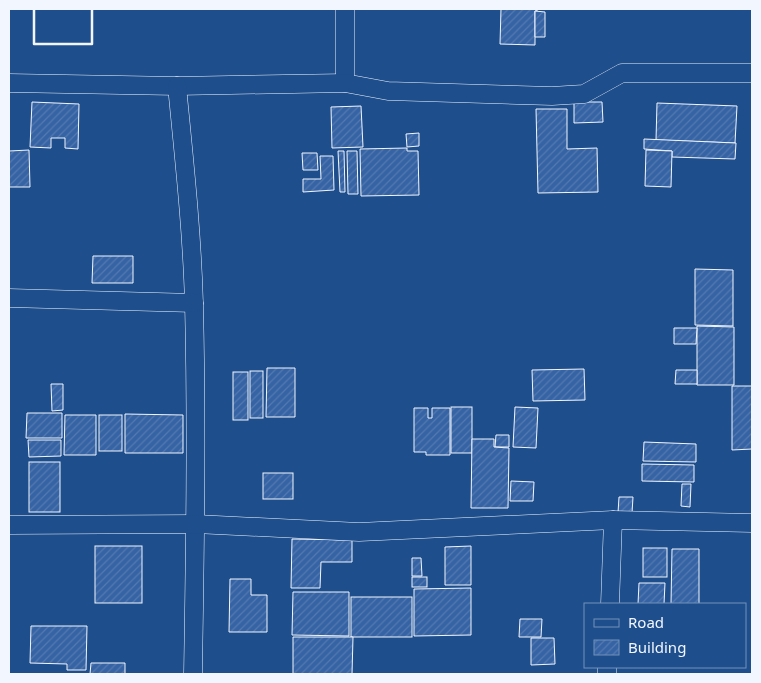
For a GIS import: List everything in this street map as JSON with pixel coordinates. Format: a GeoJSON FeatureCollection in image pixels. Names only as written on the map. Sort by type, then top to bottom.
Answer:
{"type":"FeatureCollection","features":[{"type":"Feature","properties":{"kind":"street"},"geometry":{"type":"LineString","coordinates":[[345,9],[345,83]]}},
{"type":"Feature","properties":{"kind":"street"},"geometry":{"type":"LineString","coordinates":[[9,83],[177,86],[345,83],[388,92],[552,96],[584,94],[622,73],[752,73]]}},
{"type":"Feature","properties":{"kind":"street"},"geometry":{"type":"LineString","coordinates":[[177,86],[188,197],[194,303],[196,524],[193,674]]}},
{"type":"Feature","properties":{"kind":"street"},"geometry":{"type":"LineString","coordinates":[[9,298],[194,303]]}},
{"type":"Feature","properties":{"kind":"street"},"geometry":{"type":"LineString","coordinates":[[610,603],[613,520]]}},
{"type":"Feature","properties":{"kind":"street"},"geometry":{"type":"LineString","coordinates":[[9,525],[196,524],[359,532],[613,520],[752,523]]}},
{"type":"Feature","properties":{"kind":"building"},"geometry":{"type":"Polygon","coordinates":[[[501,9],[537,9],[535,11],[535,45],[500,44],[501,9]]]}},
{"type":"Feature","properties":{"kind":"building"},"geometry":{"type":"Polygon","coordinates":[[[535,11],[545,12],[545,37],[535,37],[535,11]]]}},
{"type":"Feature","properties":{"kind":"building"},"geometry":{"type":"Polygon","coordinates":[[[32,102],[79,104],[78,149],[65,148],[65,138],[51,138],[51,148],[30,147],[32,102]]]}},
{"type":"Feature","properties":{"kind":"building"},"geometry":{"type":"Polygon","coordinates":[[[574,102],[602,102],[603,122],[574,123],[574,102]]]}},
{"type":"Feature","properties":{"kind":"building"},"geometry":{"type":"Polygon","coordinates":[[[657,103],[737,106],[735,143],[656,140],[657,103]]]}},
{"type":"Feature","properties":{"kind":"building"},"geometry":{"type":"Polygon","coordinates":[[[361,106],[363,147],[332,148],[331,107],[361,106]]]}},
{"type":"Feature","properties":{"kind":"building"},"geometry":{"type":"Polygon","coordinates":[[[536,109],[567,109],[567,149],[597,148],[598,192],[538,193],[536,109]]]}},
{"type":"Feature","properties":{"kind":"building"},"geometry":{"type":"Polygon","coordinates":[[[419,133],[419,146],[407,147],[406,134],[419,133]]]}},
{"type":"Feature","properties":{"kind":"building"},"geometry":{"type":"Polygon","coordinates":[[[644,139],[736,143],[735,159],[672,157],[672,151],[644,149],[644,139]]]}},
{"type":"Feature","properties":{"kind":"building"},"geometry":{"type":"Polygon","coordinates":[[[407,148],[407,151],[418,151],[419,195],[361,196],[360,149],[407,148]]]}},
{"type":"Feature","properties":{"kind":"building"},"geometry":{"type":"Polygon","coordinates":[[[29,150],[30,187],[9,187],[9,151],[29,150]]]}},
{"type":"Feature","properties":{"kind":"building"},"geometry":{"type":"Polygon","coordinates":[[[646,150],[672,151],[671,187],[645,186],[646,150]]]}},
{"type":"Feature","properties":{"kind":"building"},"geometry":{"type":"Polygon","coordinates":[[[338,151],[344,151],[345,192],[340,192],[338,151]]]}},
{"type":"Feature","properties":{"kind":"building"},"geometry":{"type":"Polygon","coordinates":[[[347,151],[357,151],[358,194],[348,194],[347,151]]]}},
{"type":"Feature","properties":{"kind":"building"},"geometry":{"type":"Polygon","coordinates":[[[302,153],[317,153],[318,170],[303,170],[302,153]]]}},
{"type":"Feature","properties":{"kind":"building"},"geometry":{"type":"Polygon","coordinates":[[[320,156],[333,156],[334,190],[303,192],[303,179],[321,179],[320,156]]]}},
{"type":"Feature","properties":{"kind":"building"},"geometry":{"type":"Polygon","coordinates":[[[93,256],[133,256],[133,283],[92,283],[93,256]]]}},
{"type":"Feature","properties":{"kind":"building"},"geometry":{"type":"Polygon","coordinates":[[[695,269],[733,270],[733,326],[695,325],[695,269]]]}},
{"type":"Feature","properties":{"kind":"building"},"geometry":{"type":"Polygon","coordinates":[[[697,326],[734,327],[734,385],[697,385],[697,326]]]}},
{"type":"Feature","properties":{"kind":"building"},"geometry":{"type":"Polygon","coordinates":[[[674,328],[697,328],[696,344],[674,344],[674,328]]]}},
{"type":"Feature","properties":{"kind":"building"},"geometry":{"type":"Polygon","coordinates":[[[267,368],[295,368],[295,417],[266,417],[267,368]]]}},
{"type":"Feature","properties":{"kind":"building"},"geometry":{"type":"Polygon","coordinates":[[[584,369],[585,400],[533,401],[532,370],[584,369]]]}},
{"type":"Feature","properties":{"kind":"building"},"geometry":{"type":"Polygon","coordinates":[[[676,370],[697,370],[697,384],[675,384],[676,370]]]}},
{"type":"Feature","properties":{"kind":"building"},"geometry":{"type":"Polygon","coordinates":[[[250,371],[263,371],[263,418],[250,418],[250,371]]]}},
{"type":"Feature","properties":{"kind":"building"},"geometry":{"type":"Polygon","coordinates":[[[233,372],[248,372],[248,420],[233,420],[233,372]]]}},
{"type":"Feature","properties":{"kind":"building"},"geometry":{"type":"Polygon","coordinates":[[[51,384],[63,384],[63,410],[52,411],[51,384]]]}},
{"type":"Feature","properties":{"kind":"building"},"geometry":{"type":"Polygon","coordinates":[[[732,386],[752,386],[752,449],[732,450],[732,386]]]}},
{"type":"Feature","properties":{"kind":"building"},"geometry":{"type":"Polygon","coordinates":[[[451,407],[472,407],[472,453],[451,453],[451,407]]]}},
{"type":"Feature","properties":{"kind":"building"},"geometry":{"type":"Polygon","coordinates":[[[515,407],[538,408],[536,448],[513,447],[515,407]]]}},
{"type":"Feature","properties":{"kind":"building"},"geometry":{"type":"Polygon","coordinates":[[[414,408],[428,408],[428,418],[432,418],[432,408],[450,408],[450,455],[426,455],[426,452],[414,452],[414,408]]]}},
{"type":"Feature","properties":{"kind":"building"},"geometry":{"type":"Polygon","coordinates":[[[27,413],[62,413],[62,438],[26,438],[27,413]]]}},
{"type":"Feature","properties":{"kind":"building"},"geometry":{"type":"Polygon","coordinates":[[[125,414],[183,415],[183,453],[125,453],[125,414]]]}},
{"type":"Feature","properties":{"kind":"building"},"geometry":{"type":"Polygon","coordinates":[[[65,415],[96,415],[96,455],[64,455],[65,415]]]}},
{"type":"Feature","properties":{"kind":"building"},"geometry":{"type":"Polygon","coordinates":[[[99,415],[122,415],[122,451],[99,451],[99,415]]]}},
{"type":"Feature","properties":{"kind":"building"},"geometry":{"type":"Polygon","coordinates":[[[496,435],[509,435],[509,447],[495,447],[496,435]]]}},
{"type":"Feature","properties":{"kind":"building"},"geometry":{"type":"Polygon","coordinates":[[[472,439],[494,439],[494,447],[509,448],[508,508],[471,508],[472,439]]]}},
{"type":"Feature","properties":{"kind":"building"},"geometry":{"type":"Polygon","coordinates":[[[28,440],[61,440],[61,456],[29,457],[28,440]]]}},
{"type":"Feature","properties":{"kind":"building"},"geometry":{"type":"Polygon","coordinates":[[[644,442],[696,444],[696,462],[643,461],[644,442]]]}},
{"type":"Feature","properties":{"kind":"building"},"geometry":{"type":"Polygon","coordinates":[[[29,462],[60,462],[60,512],[29,512],[29,462]]]}},
{"type":"Feature","properties":{"kind":"building"},"geometry":{"type":"Polygon","coordinates":[[[642,464],[694,465],[694,482],[642,481],[642,464]]]}},
{"type":"Feature","properties":{"kind":"building"},"geometry":{"type":"Polygon","coordinates":[[[263,473],[293,473],[293,499],[263,499],[263,473]]]}},
{"type":"Feature","properties":{"kind":"building"},"geometry":{"type":"Polygon","coordinates":[[[511,481],[534,482],[533,501],[510,501],[511,481]]]}},
{"type":"Feature","properties":{"kind":"building"},"geometry":{"type":"Polygon","coordinates":[[[682,484],[691,484],[690,507],[681,506],[682,484]]]}},
{"type":"Feature","properties":{"kind":"building"},"geometry":{"type":"Polygon","coordinates":[[[619,497],[633,497],[632,513],[618,513],[619,497]]]}},
{"type":"Feature","properties":{"kind":"building"},"geometry":{"type":"Polygon","coordinates":[[[292,539],[352,540],[352,562],[321,562],[320,588],[291,588],[292,539]]]}},
{"type":"Feature","properties":{"kind":"building"},"geometry":{"type":"Polygon","coordinates":[[[95,546],[142,546],[142,603],[95,603],[95,546]]]}},
{"type":"Feature","properties":{"kind":"building"},"geometry":{"type":"Polygon","coordinates":[[[471,546],[471,585],[445,585],[445,547],[471,546]]]}},
{"type":"Feature","properties":{"kind":"building"},"geometry":{"type":"Polygon","coordinates":[[[643,548],[667,548],[667,577],[643,577],[643,548]]]}},
{"type":"Feature","properties":{"kind":"building"},"geometry":{"type":"Polygon","coordinates":[[[672,549],[699,549],[699,603],[671,603],[672,549]]]}},
{"type":"Feature","properties":{"kind":"building"},"geometry":{"type":"Polygon","coordinates":[[[412,558],[421,558],[422,576],[412,576],[412,558]]]}},
{"type":"Feature","properties":{"kind":"building"},"geometry":{"type":"Polygon","coordinates":[[[412,577],[427,577],[427,587],[412,587],[412,577]]]}},
{"type":"Feature","properties":{"kind":"building"},"geometry":{"type":"Polygon","coordinates":[[[230,579],[251,579],[251,595],[267,595],[267,632],[229,632],[230,579]]]}},
{"type":"Feature","properties":{"kind":"building"},"geometry":{"type":"Polygon","coordinates":[[[639,583],[665,583],[664,603],[638,603],[639,583]]]}},
{"type":"Feature","properties":{"kind":"building"},"geometry":{"type":"Polygon","coordinates":[[[471,588],[471,635],[414,636],[414,589],[471,588]]]}},
{"type":"Feature","properties":{"kind":"building"},"geometry":{"type":"Polygon","coordinates":[[[293,592],[349,592],[349,636],[292,635],[293,592]]]}},
{"type":"Feature","properties":{"kind":"building"},"geometry":{"type":"Polygon","coordinates":[[[351,597],[412,597],[412,637],[351,637],[351,597]]]}},
{"type":"Feature","properties":{"kind":"building"},"geometry":{"type":"Polygon","coordinates":[[[520,619],[542,619],[541,637],[519,637],[520,619]]]}},
{"type":"Feature","properties":{"kind":"building"},"geometry":{"type":"Polygon","coordinates":[[[31,626],[87,626],[86,670],[67,670],[67,664],[30,663],[31,626]]]}},
{"type":"Feature","properties":{"kind":"building"},"geometry":{"type":"Polygon","coordinates":[[[293,637],[353,637],[352,674],[293,674],[293,637]]]}},
{"type":"Feature","properties":{"kind":"building"},"geometry":{"type":"Polygon","coordinates":[[[531,638],[554,638],[555,664],[531,665],[531,638]]]}},
{"type":"Feature","properties":{"kind":"building"},"geometry":{"type":"Polygon","coordinates":[[[91,663],[125,663],[125,674],[90,674],[91,663]]]}},
{"type":"Feature","properties":{"kind":"wall"},"geometry":{"type":"LineString","coordinates":[[34,9],[34,44],[92,44],[92,9]]}}]}
